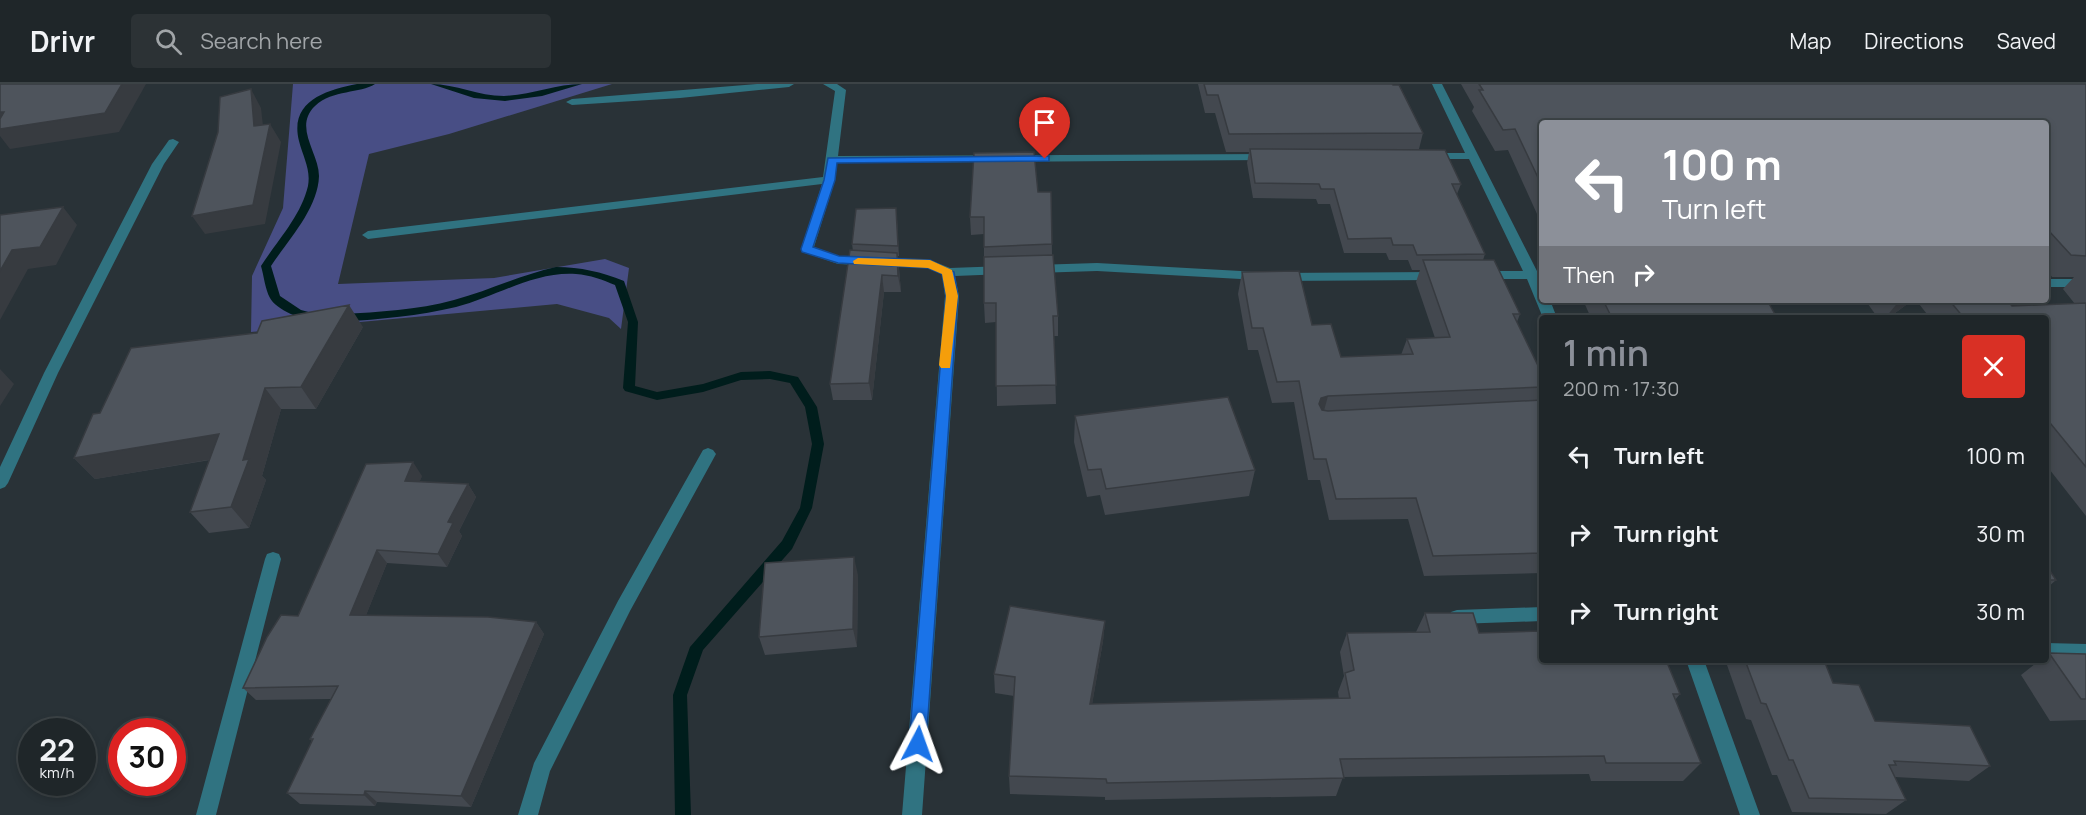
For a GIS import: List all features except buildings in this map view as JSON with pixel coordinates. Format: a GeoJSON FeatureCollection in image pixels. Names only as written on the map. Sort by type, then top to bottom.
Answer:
{"type":"FeatureCollection","features":[{"type":"Feature","properties":{"kind":"street"},"geometry":{"type":"LineString","coordinates":[[572,102],[789,84]]}},
{"type":"Feature","properties":{"kind":"street"},"geometry":{"type":"LineString","coordinates":[[828,84],[841,90],[829,180],[807,249],[838,260],[930,264],[948,272],[1098,267],[1275,277],[1532,275]]}},
{"type":"Feature","properties":{"kind":"street"},"geometry":{"type":"LineString","coordinates":[[1437,84],[1471,156],[1501,208],[1539,291]]}},
{"type":"Feature","properties":{"kind":"street"},"geometry":{"type":"LineString","coordinates":[[0,483],[56,362],[158,164],[173,142]]}},
{"type":"Feature","properties":{"kind":"street"},"geometry":{"type":"LineString","coordinates":[[1412,156],[1471,156]]}},
{"type":"Feature","properties":{"kind":"street"},"geometry":{"type":"LineString","coordinates":[[832,160],[1282,157]]}},
{"type":"Feature","properties":{"kind":"street"},"geometry":{"type":"LineString","coordinates":[[368,235],[829,180]]}},
{"type":"Feature","properties":{"kind":"street"},"geometry":{"type":"LineString","coordinates":[[912,815],[952,296],[948,272]]}},
{"type":"Feature","properties":{"kind":"street"},"geometry":{"type":"LineString","coordinates":[[2049,283],[2086,283]]}},
{"type":"Feature","properties":{"kind":"street"},"geometry":{"type":"LineString","coordinates":[[528,815],[541,769],[624,606],[708,454]]}},
{"type":"Feature","properties":{"kind":"street"},"geometry":{"type":"LineString","coordinates":[[206,815],[273,559]]}},
{"type":"Feature","properties":{"kind":"street"},"geometry":{"type":"LineString","coordinates":[[1457,617],[1539,614]]}},
{"type":"Feature","properties":{"kind":"street"},"geometry":{"type":"LineString","coordinates":[[2049,651],[2086,652]]}},
{"type":"Feature","properties":{"kind":"street"},"geometry":{"type":"LineString","coordinates":[[1696,663],[1750,815]]}},
{"type":"Feature","properties":{"kind":"shaded area"},"geometry":{"type":"Polygon","coordinates":[[[293,84],[612,84],[449,134],[369,154],[338,284],[494,278],[605,259],[629,268],[621,329],[609,318],[557,304],[251,332],[252,276],[283,208],[293,84]]]}},
{"type":"Feature","properties":{"kind":"waterway"},"geometry":{"type":"LineString","coordinates":[[316,318],[297,313],[275,298],[266,266],[295,223],[312,188],[314,172],[303,138],[302,124],[305,113],[312,104],[334,92],[371,84]]}},
{"type":"Feature","properties":{"kind":"waterway"},"geometry":{"type":"LineString","coordinates":[[435,84],[463,93],[492,98],[542,93],[578,84]]}},
{"type":"Feature","properties":{"kind":"waterway"},"geometry":{"type":"LineString","coordinates":[[342,318],[429,309],[457,303],[537,275],[576,270],[597,274],[620,283],[633,322],[629,388],[657,396],[703,388],[741,376],[770,375],[794,380],[811,407],[818,444],[806,508],[787,545],[697,647],[680,695],[683,815]]}},
{"type":"Feature","properties":{"kind":"slow traffic"},"geometry":{"type":"LineString","coordinates":[[858,261],[930,264],[948,272],[952,296],[946,365]]}},
{"type":"Feature","properties":{"kind":"route"},"geometry":{"type":"LineString","coordinates":[[918,744],[952,296],[948,272],[930,264],[838,260],[807,249],[829,180],[832,160],[1045,159]]}}]}
